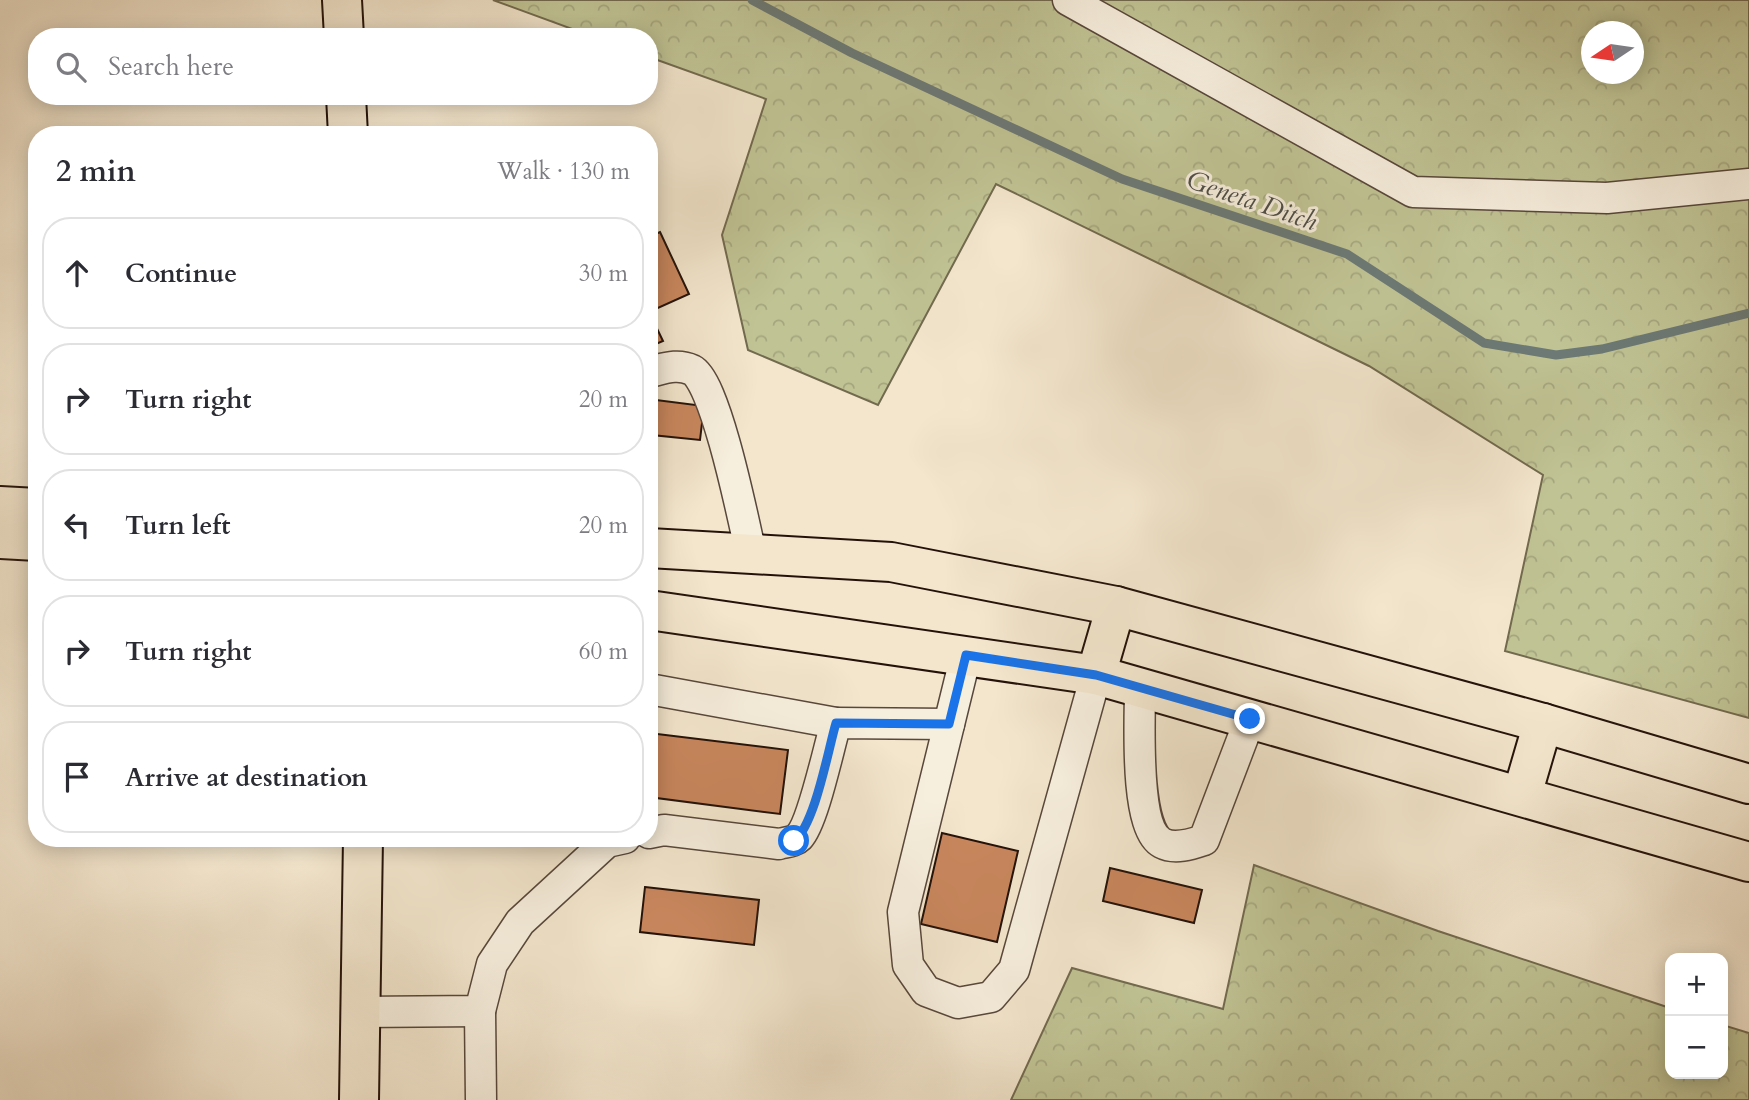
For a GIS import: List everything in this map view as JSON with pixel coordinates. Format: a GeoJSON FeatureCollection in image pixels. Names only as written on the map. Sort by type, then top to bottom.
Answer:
{"type":"FeatureCollection","features":[{"type":"Feature","properties":{"kind":"main road"},"geometry":{"type":"LineString","coordinates":[[342,0],[344,28]]}},
{"type":"Feature","properties":{"kind":"main road"},"geometry":{"type":"LineString","coordinates":[[346,105],[348,126]]}},
{"type":"Feature","properties":{"kind":"main road"},"geometry":{"type":"LineString","coordinates":[[0,506],[28,508]]}},
{"type":"Feature","properties":{"kind":"main road"},"geometry":{"type":"LineString","coordinates":[[0,539],[28,541]]}},
{"type":"Feature","properties":{"kind":"main road"},"geometry":{"type":"LineString","coordinates":[[658,549],[891,562],[1116,606],[1543,723],[1749,784]]}},
{"type":"Feature","properties":{"kind":"main road"},"geometry":{"type":"LineString","coordinates":[[1096,675],[1116,606]]}},
{"type":"Feature","properties":{"kind":"main road"},"geometry":{"type":"LineString","coordinates":[[658,611],[1096,675],[1749,862]]}},
{"type":"Feature","properties":{"kind":"main road"},"geometry":{"type":"LineString","coordinates":[[1522,795],[1543,723]]}},
{"type":"Feature","properties":{"kind":"main road"},"geometry":{"type":"LineString","coordinates":[[359,1100],[363,847]]}},
{"type":"Feature","properties":{"kind":"lane"},"geometry":{"type":"LineString","coordinates":[[1068,0],[1413,192],[1607,198],[1749,184]]}},
{"type":"Feature","properties":{"kind":"lane"},"geometry":{"type":"LineString","coordinates":[[658,370],[677,366],[694,370],[704,384],[723,437],[751,554]]}},
{"type":"Feature","properties":{"kind":"lane"},"geometry":{"type":"LineString","coordinates":[[966,655],[903,912],[908,964],[926,991],[958,1003],[991,997],[1014,970],[1096,675]]}},
{"type":"Feature","properties":{"kind":"lane"},"geometry":{"type":"LineString","coordinates":[[1140,688],[1142,788],[1150,832],[1163,844],[1184,846],[1204,840],[1250,719]]}},
{"type":"Feature","properties":{"kind":"lane"},"geometry":{"type":"LineString","coordinates":[[658,692],[836,723],[949,724]]}},
{"type":"Feature","properties":{"kind":"lane"},"geometry":{"type":"LineString","coordinates":[[658,831],[779,844],[794,841],[801,835],[812,807],[836,723]]}},
{"type":"Feature","properties":{"kind":"lane"},"geometry":{"type":"LineString","coordinates":[[481,1100],[480,1011],[492,964],[520,922],[603,847]]}},
{"type":"Feature","properties":{"kind":"lane"},"geometry":{"type":"LineString","coordinates":[[360,1012],[480,1011]]}},
{"type":"Feature","properties":{"kind":"green space"},"geometry":{"type":"Polygon","coordinates":[[[493,0],[1749,0],[1749,718],[1505,651],[1543,475],[1369,366],[996,184],[878,405],[748,350],[722,235],[766,99],[658,60],[658,28],[569,28],[493,0]]]}},
{"type":"Feature","properties":{"kind":"green space"},"geometry":{"type":"Polygon","coordinates":[[[1254,865],[1438,931],[1665,1006],[1665,1079],[1728,1079],[1728,1027],[1749,1033],[1749,1100],[1011,1100],[1072,968],[1223,1009],[1254,865]]]}},
{"type":"Feature","properties":{"kind":"building"},"geometry":{"type":"Polygon","coordinates":[[[660,232],[689,294],[658,308],[660,232]]]}},
{"type":"Feature","properties":{"kind":"building"},"geometry":{"type":"Polygon","coordinates":[[[658,331],[663,341],[658,343],[658,331]]]}},
{"type":"Feature","properties":{"kind":"building"},"geometry":{"type":"Polygon","coordinates":[[[658,400],[704,406],[700,440],[658,436],[658,400]]]}},
{"type":"Feature","properties":{"kind":"building"},"geometry":{"type":"Polygon","coordinates":[[[658,734],[788,750],[780,814],[658,798],[658,734]]]}},
{"type":"Feature","properties":{"kind":"building"},"geometry":{"type":"Polygon","coordinates":[[[942,833],[1018,851],[997,942],[921,924],[942,833]]]}},
{"type":"Feature","properties":{"kind":"building"},"geometry":{"type":"Polygon","coordinates":[[[1110,868],[1202,890],[1194,923],[1103,901],[1110,868]]]}},
{"type":"Feature","properties":{"kind":"building"},"geometry":{"type":"Polygon","coordinates":[[[645,887],[759,900],[754,945],[640,932],[645,887]]]}},
{"type":"Feature","properties":{"kind":"waterway","name":"Geneta Ditch"},"geometry":{"type":"LineString","coordinates":[[752,0],[852,53],[1122,179],[1347,254],[1484,343],[1556,355],[1602,349],[1749,313]]}},
{"type":"Feature","properties":{"kind":"route"},"geometry":{"type":"LineString","coordinates":[[794,841],[801,835],[812,807],[836,723],[949,724],[966,655],[1096,675],[1250,719]]}}]}
